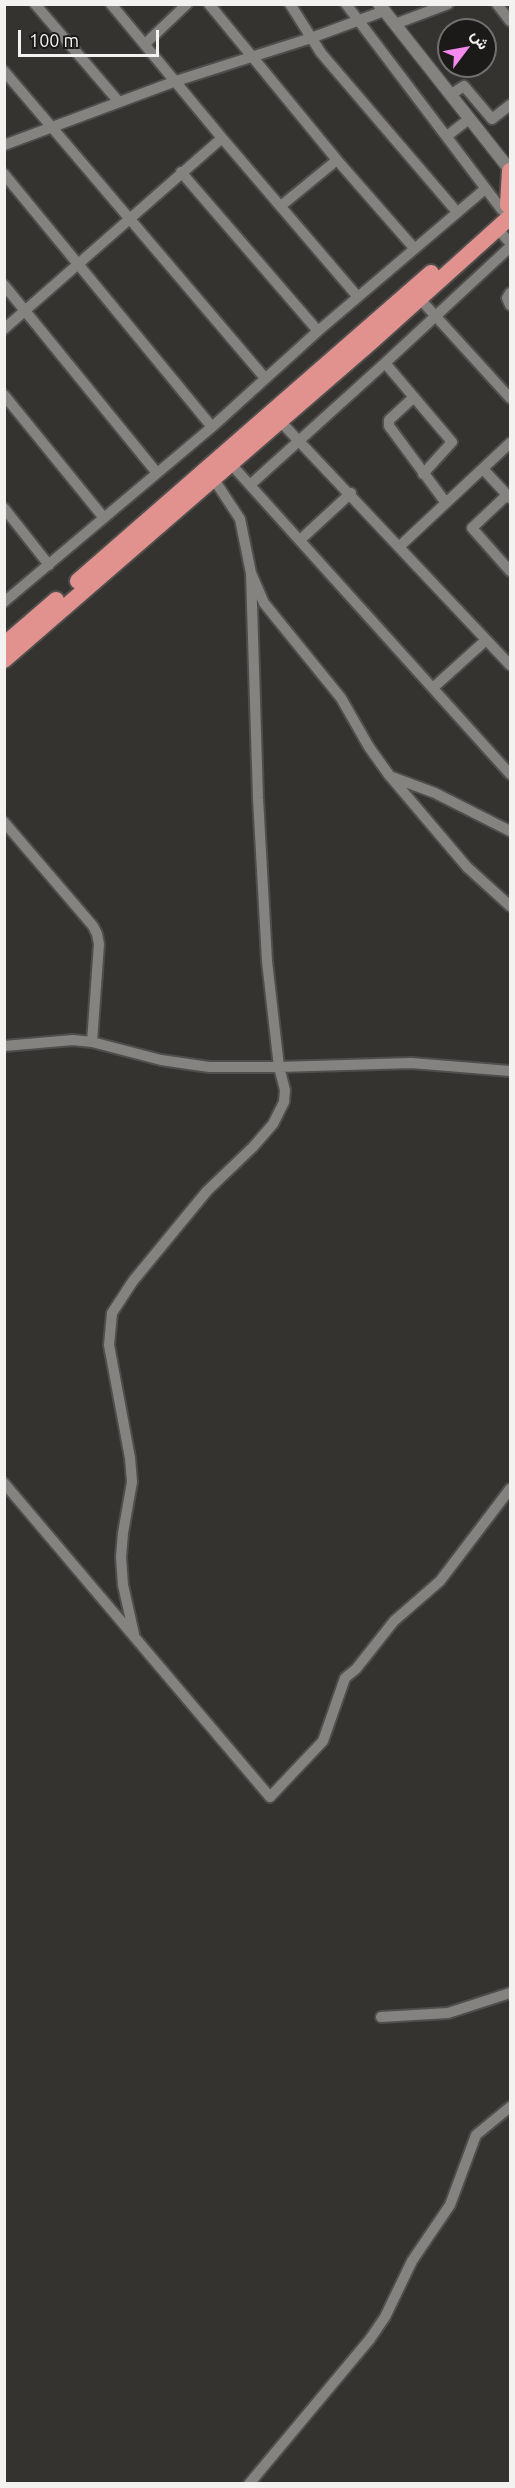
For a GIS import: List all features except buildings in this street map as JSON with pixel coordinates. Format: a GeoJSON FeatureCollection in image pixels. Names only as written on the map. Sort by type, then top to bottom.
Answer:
{"type":"FeatureCollection","features":[{"type":"Feature","properties":{"kind":"highway"},"geometry":{"type":"LineString","coordinates":[[4,660],[420,299],[497,228],[508,209],[509,167]]}},
{"type":"Feature","properties":{"kind":"highway"},"geometry":{"type":"LineString","coordinates":[[7,638],[508,209]]}},
{"type":"Feature","properties":{"kind":"street"},"geometry":{"type":"LineString","coordinates":[[35,4],[119,102]]}},
{"type":"Feature","properties":{"kind":"street"},"geometry":{"type":"LineString","coordinates":[[111,4],[358,297]]}},
{"type":"Feature","properties":{"kind":"street"},"geometry":{"type":"LineString","coordinates":[[145,44],[187,4]]}},
{"type":"Feature","properties":{"kind":"street"},"geometry":{"type":"LineString","coordinates":[[209,4],[237,37],[250,57],[414,248]]}},
{"type":"Feature","properties":{"kind":"street"},"geometry":{"type":"LineString","coordinates":[[290,4],[311,38],[341,77],[457,212]]}},
{"type":"Feature","properties":{"kind":"street"},"geometry":{"type":"LineString","coordinates":[[346,4],[485,189],[508,209]]}},
{"type":"Feature","properties":{"kind":"street"},"geometry":{"type":"LineString","coordinates":[[395,24],[448,4]]}},
{"type":"Feature","properties":{"kind":"street"},"geometry":{"type":"LineString","coordinates":[[497,4],[510,21]]}},
{"type":"Feature","properties":{"kind":"street"},"geometry":{"type":"LineString","coordinates":[[4,145],[176,81],[311,38],[359,20],[382,8],[509,167]]}},
{"type":"Feature","properties":{"kind":"street"},"geometry":{"type":"LineString","coordinates":[[4,71],[265,378]]}},
{"type":"Feature","properties":{"kind":"street"},"geometry":{"type":"LineString","coordinates":[[450,95],[464,86],[492,119],[510,105]]}},
{"type":"Feature","properties":{"kind":"street"},"geometry":{"type":"LineString","coordinates":[[447,136],[469,119]]}},
{"type":"Feature","properties":{"kind":"street"},"geometry":{"type":"LineString","coordinates":[[4,329],[129,217],[222,138]]}},
{"type":"Feature","properties":{"kind":"street"},"geometry":{"type":"LineString","coordinates":[[282,205],[337,160]]}},
{"type":"Feature","properties":{"kind":"street"},"geometry":{"type":"LineString","coordinates":[[181,172],[318,331]]}},
{"type":"Feature","properties":{"kind":"street"},"geometry":{"type":"LineString","coordinates":[[4,174],[212,427]]}},
{"type":"Feature","properties":{"kind":"street"},"geometry":{"type":"LineString","coordinates":[[4,602],[212,427],[318,331],[485,189]]}},
{"type":"Feature","properties":{"kind":"street"},"geometry":{"type":"LineString","coordinates":[[250,484],[385,363],[510,245],[497,228]]}},
{"type":"Feature","properties":{"kind":"street"},"geometry":{"type":"LineString","coordinates":[[4,285],[157,473]]}},
{"type":"Feature","properties":{"kind":"street"},"geometry":{"type":"LineString","coordinates":[[510,293],[507,298],[510,305]]}},
{"type":"Feature","properties":{"kind":"street"},"geometry":{"type":"LineString","coordinates":[[420,299],[510,398]]}},
{"type":"Feature","properties":{"kind":"street"},"geometry":{"type":"LineString","coordinates":[[385,363],[453,443],[423,474]]}},
{"type":"Feature","properties":{"kind":"street"},"geometry":{"type":"LineString","coordinates":[[4,395],[104,518]]}},
{"type":"Feature","properties":{"kind":"street"},"geometry":{"type":"LineString","coordinates":[[414,397],[389,420],[389,426],[446,503]]}},
{"type":"Feature","properties":{"kind":"street"},"geometry":{"type":"LineString","coordinates":[[280,421],[351,493],[510,665]]}},
{"type":"Feature","properties":{"kind":"street"},"geometry":{"type":"LineString","coordinates":[[400,546],[510,443]]}},
{"type":"Feature","properties":{"kind":"street"},"geometry":{"type":"LineString","coordinates":[[230,463],[510,774]]}},
{"type":"Feature","properties":{"kind":"street"},"geometry":{"type":"LineString","coordinates":[[483,469],[508,497],[472,528],[510,571]]}},
{"type":"Feature","properties":{"kind":"street"},"geometry":{"type":"LineString","coordinates":[[134,1634],[123,1585],[121,1557],[132,1482],[130,1458],[109,1345],[112,1313],[133,1281],[207,1191],[253,1147],[273,1124],[285,1102],[267,961],[258,798],[250,573],[240,519],[213,478]]}},
{"type":"Feature","properties":{"kind":"street"},"geometry":{"type":"LineString","coordinates":[[300,540],[351,493]]}},
{"type":"Feature","properties":{"kind":"street"},"geometry":{"type":"LineString","coordinates":[[4,508],[49,565]]}},
{"type":"Feature","properties":{"kind":"street"},"geometry":{"type":"LineString","coordinates":[[250,573],[264,603],[341,698],[373,753],[389,775],[466,867],[510,906]]}},
{"type":"Feature","properties":{"kind":"street"},"geometry":{"type":"LineString","coordinates":[[434,687],[486,640]]}},
{"type":"Feature","properties":{"kind":"street"},"geometry":{"type":"LineString","coordinates":[[389,775],[435,793],[510,831]]}},
{"type":"Feature","properties":{"kind":"street"},"geometry":{"type":"LineString","coordinates":[[4,822],[97,934],[99,944],[92,1042]]}},
{"type":"Feature","properties":{"kind":"street"},"geometry":{"type":"LineString","coordinates":[[4,1046],[57,1041],[92,1042],[161,1060],[208,1067],[411,1063],[510,1071]]}},
{"type":"Feature","properties":{"kind":"street"},"geometry":{"type":"LineString","coordinates":[[4,1483],[270,1797],[323,1741],[345,1678],[356,1670],[394,1621],[440,1581],[510,1489]]}},
{"type":"Feature","properties":{"kind":"street"},"geometry":{"type":"LineString","coordinates":[[381,2017],[448,2013],[510,1993]]}},
{"type":"Feature","properties":{"kind":"street"},"geometry":{"type":"LineString","coordinates":[[249,2484],[370,2339],[385,2317],[412,2261],[450,2205],[476,2135],[510,2107]]}}]}
